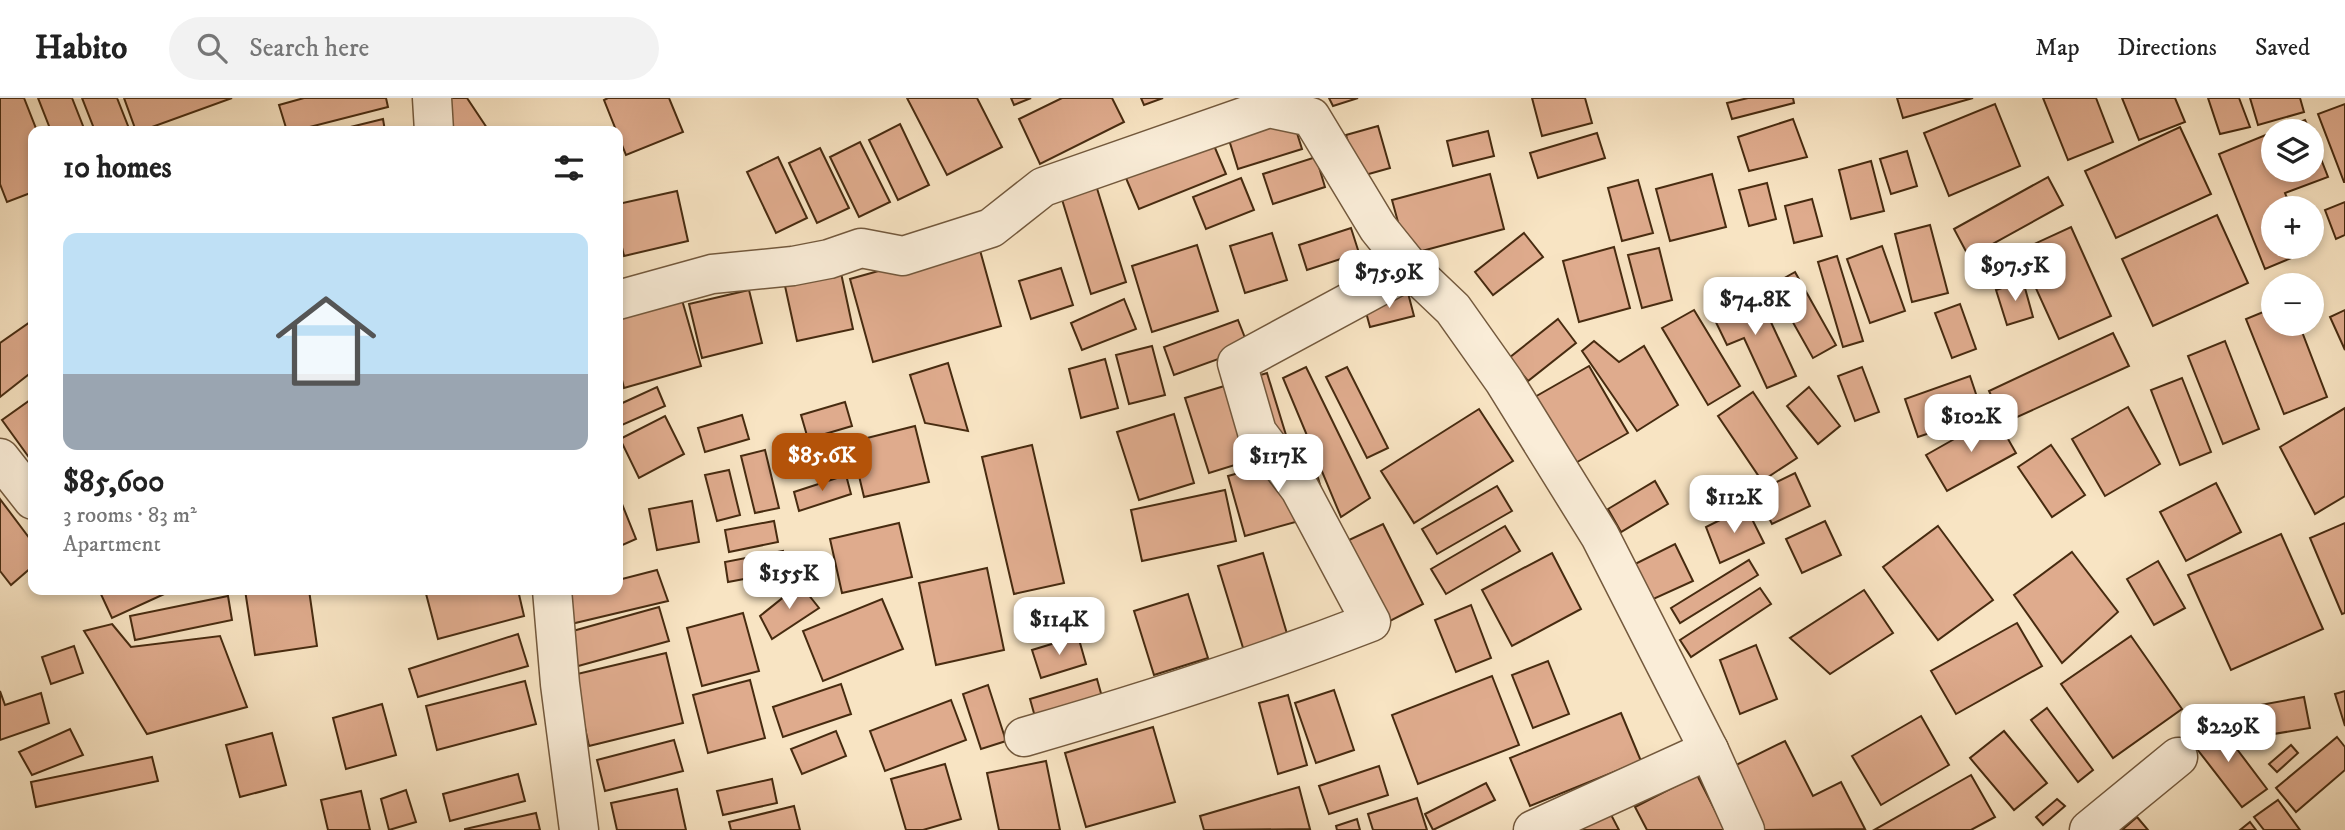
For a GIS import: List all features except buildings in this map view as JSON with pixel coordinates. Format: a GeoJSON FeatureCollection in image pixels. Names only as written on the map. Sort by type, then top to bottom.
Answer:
{"type":"FeatureCollection","features":[{"type":"Feature","properties":{"kind":"street"},"geometry":{"type":"LineString","coordinates":[[432,98],[434,126]]}},
{"type":"Feature","properties":{"kind":"street"},"geometry":{"type":"LineString","coordinates":[[623,299],[712,274],[793,267],[861,248],[903,256],[991,228],[1043,187],[1271,101],[1311,117],[1378,228],[1410,269],[1453,309],[1518,403],[1600,537],[1709,750],[1745,830]]}},
{"type":"Feature","properties":{"kind":"street"},"geometry":{"type":"LineString","coordinates":[[1024,737],[1146,702],[1276,659],[1371,622],[1300,489],[1257,432],[1237,363],[1410,269]]}},
{"type":"Feature","properties":{"kind":"street"},"geometry":{"type":"LineString","coordinates":[[0,458],[28,494]]}},
{"type":"Feature","properties":{"kind":"street"},"geometry":{"type":"LineString","coordinates":[[552,595],[560,684],[579,830]]}},
{"type":"Feature","properties":{"kind":"street"},"geometry":{"type":"LineString","coordinates":[[1533,830],[1709,750]]}},
{"type":"Feature","properties":{"kind":"street"},"geometry":{"type":"LineString","coordinates":[[2090,830],[2178,757]]}}]}
